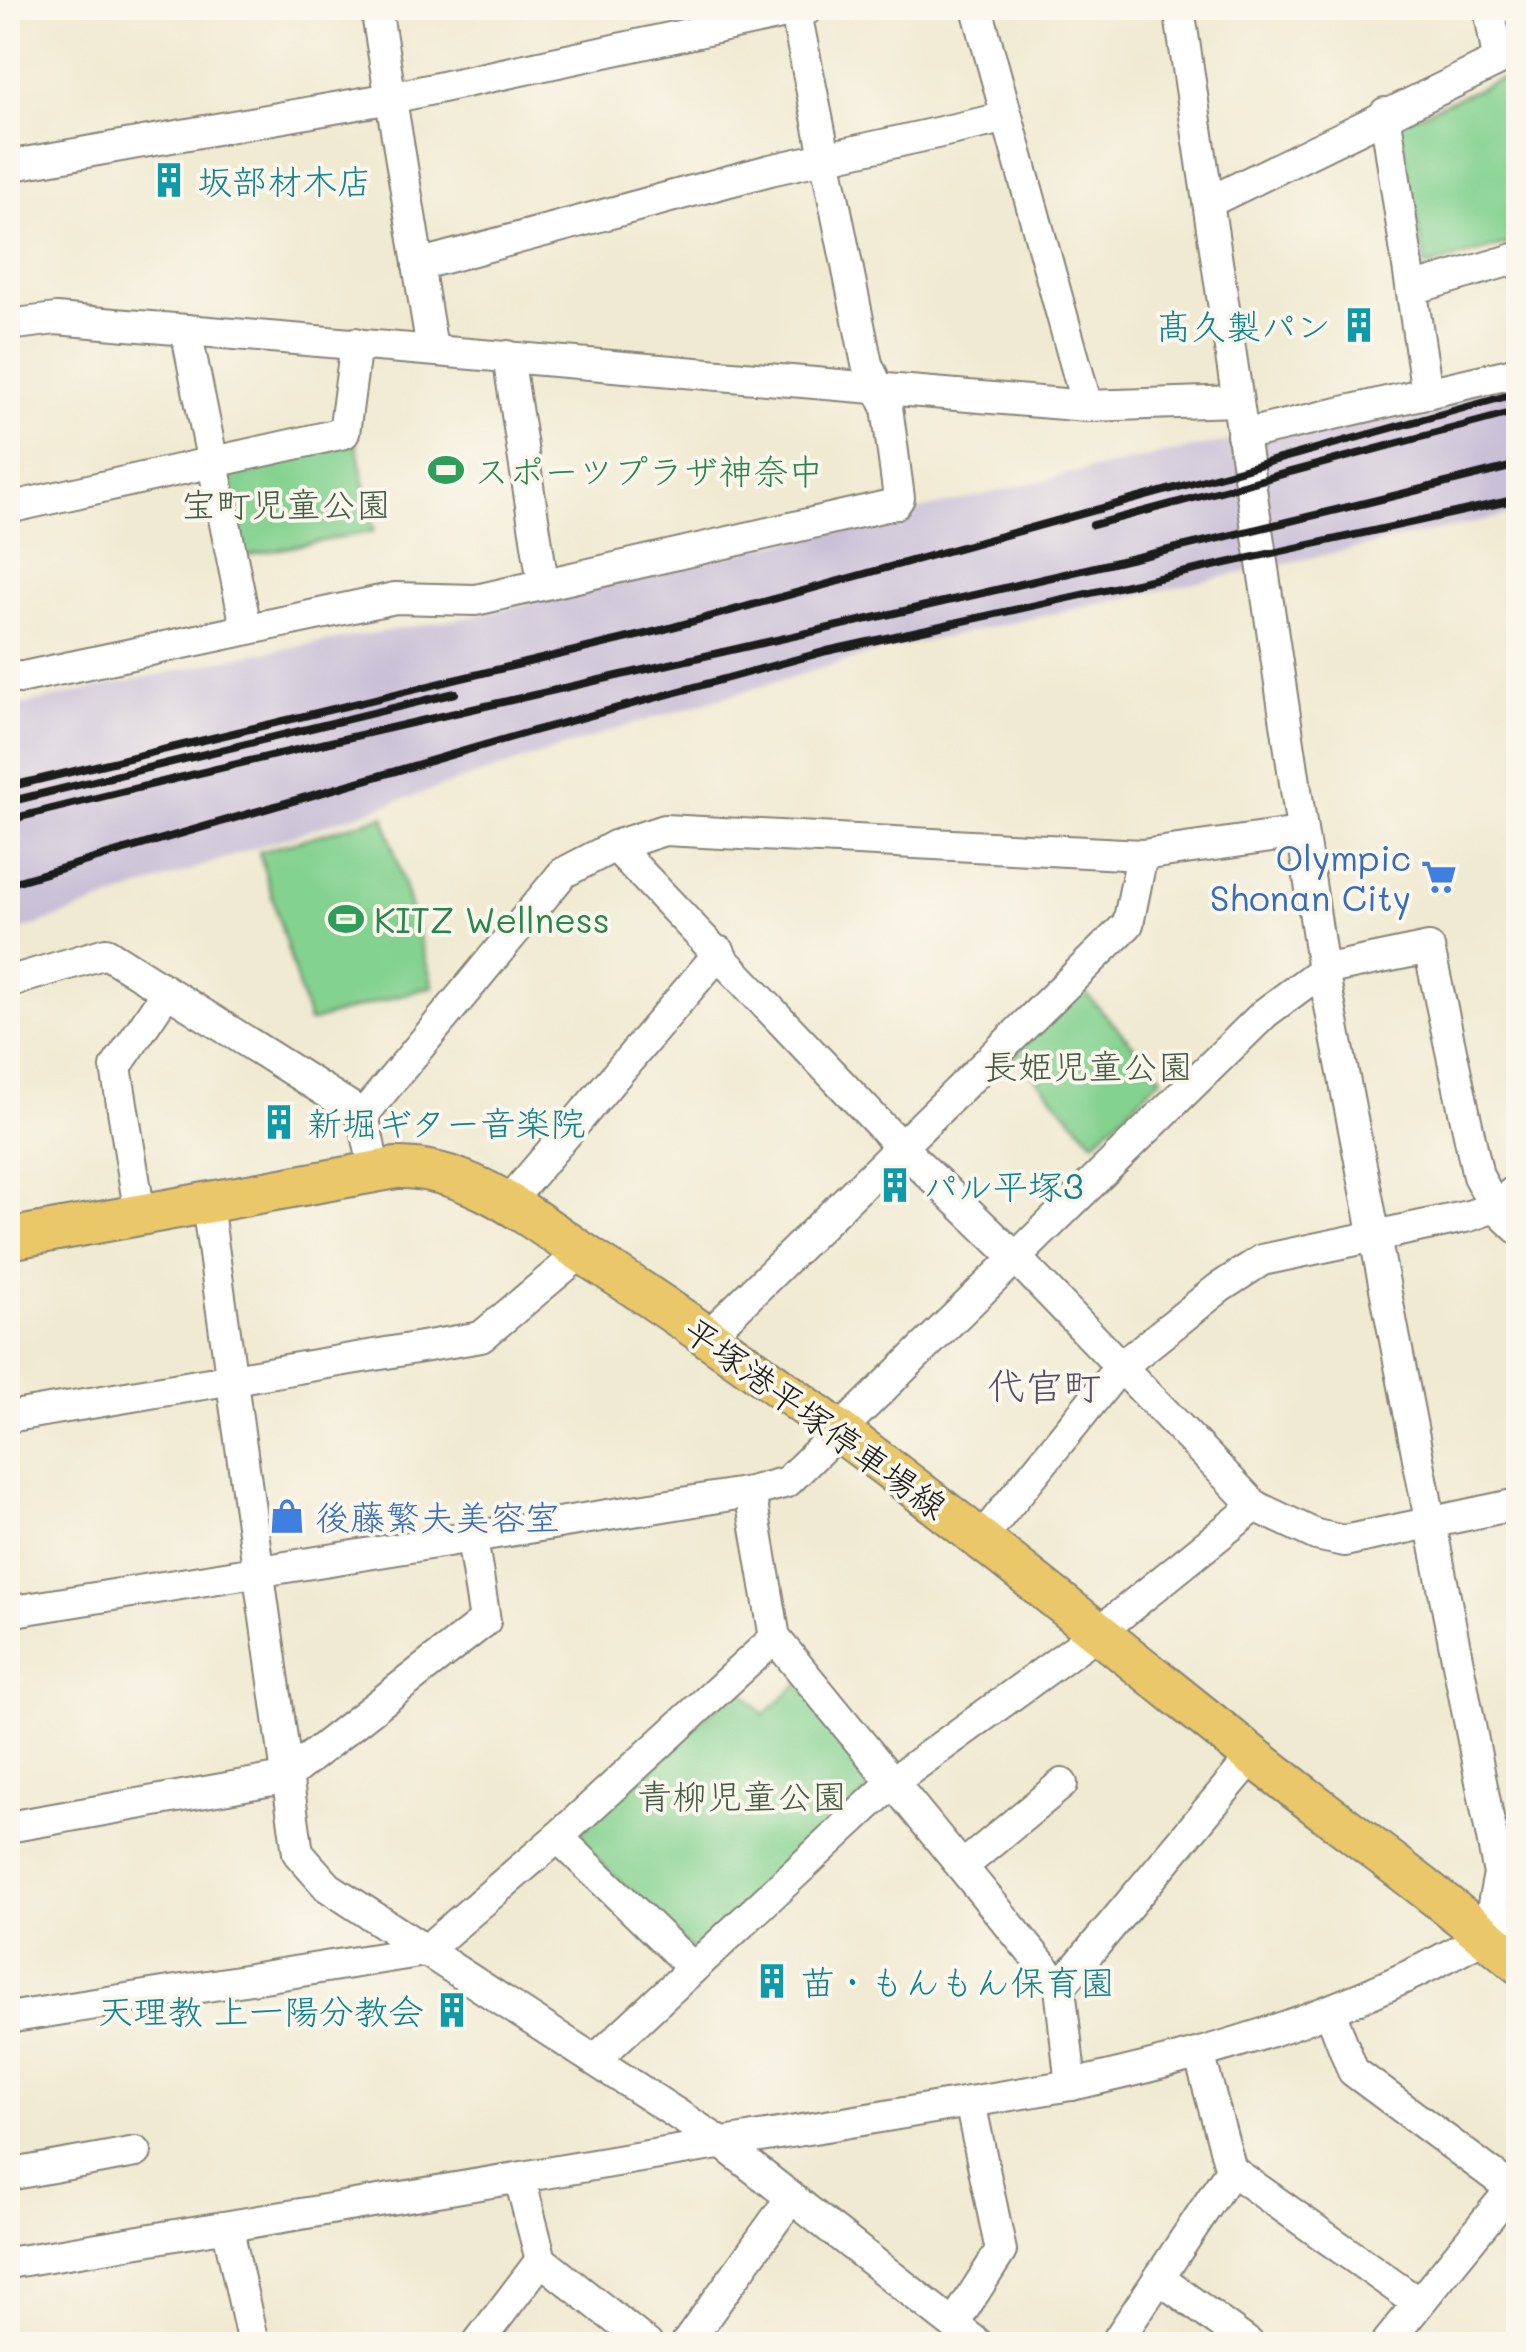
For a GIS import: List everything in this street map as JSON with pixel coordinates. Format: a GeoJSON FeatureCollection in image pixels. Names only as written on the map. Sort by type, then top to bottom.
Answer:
{"type":"FeatureCollection","features":[{"type":"Feature","properties":{"kind":"main road","name":"平塚港平塚停車場線"},"geometry":{"type":"LineString","coordinates":[[8,1239],[375,1172],[422,1168],[459,1178],[507,1204],[709,1335],[842,1430],[1253,1756],[1503,1925],[1518,1963]]}},
{"type":"Feature","properties":{"kind":"street"},"geometry":{"type":"LineString","coordinates":[[376,8],[432,349]]}},
{"type":"Feature","properties":{"kind":"street"},"geometry":{"type":"LineString","coordinates":[[8,166],[391,98],[800,8],[826,157],[875,386],[887,407],[899,498],[895,504],[476,600],[395,598],[19,678],[8,674]]}},
{"type":"Feature","properties":{"kind":"street"},"geometry":{"type":"LineString","coordinates":[[977,8],[1004,118],[1087,406]]}},
{"type":"Feature","properties":{"kind":"street"},"geometry":{"type":"LineString","coordinates":[[8,2263],[1071,2085],[1200,2057],[1330,2014],[1503,1925],[1499,1874],[1323,970],[1180,8]]}},
{"type":"Feature","properties":{"kind":"street"},"geometry":{"type":"LineString","coordinates":[[1211,202],[1508,54],[1489,8]]}},
{"type":"Feature","properties":{"kind":"street"},"geometry":{"type":"LineString","coordinates":[[1385,113],[1428,392]]}},
{"type":"Feature","properties":{"kind":"street"},"geometry":{"type":"LineString","coordinates":[[418,265],[826,157],[1004,118]]}},
{"type":"Feature","properties":{"kind":"street"},"geometry":{"type":"LineString","coordinates":[[1412,289],[1518,258]]}},
{"type":"Feature","properties":{"kind":"street"},"geometry":{"type":"LineString","coordinates":[[8,325],[56,319],[1087,406],[1237,401]]}},
{"type":"Feature","properties":{"kind":"street"},"geometry":{"type":"LineString","coordinates":[[186,330],[246,627]]}},
{"type":"Feature","properties":{"kind":"street"},"geometry":{"type":"LineString","coordinates":[[8,508],[344,433],[356,343]]}},
{"type":"Feature","properties":{"kind":"street"},"geometry":{"type":"LineString","coordinates":[[508,356],[544,583]]}},
{"type":"Feature","properties":{"kind":"street"},"geometry":{"type":"LineString","coordinates":[[1242,434],[1518,372]]}},
{"type":"Feature","properties":{"kind":"street"},"geometry":{"type":"LineString","coordinates":[[363,1115],[563,872],[615,846],[664,830],[1142,855],[1300,833]]}},
{"type":"Feature","properties":{"kind":"street"},"geometry":{"type":"LineString","coordinates":[[615,846],[720,952],[903,1149],[1014,1256],[1255,1506],[1316,1535],[1344,1541],[1518,1504]]}},
{"type":"Feature","properties":{"kind":"street"},"geometry":{"type":"LineString","coordinates":[[709,1335],[903,1149],[1128,924],[1142,855]]}},
{"type":"Feature","properties":{"kind":"street"},"geometry":{"type":"LineString","coordinates":[[8,1612],[750,1492],[788,1482],[1265,1013],[1323,970],[1429,948],[1478,1176],[1507,1197],[1518,1229]]}},
{"type":"Feature","properties":{"kind":"street"},"geometry":{"type":"LineString","coordinates":[[8,982],[106,952],[363,1115],[375,1172]]}},
{"type":"Feature","properties":{"kind":"street"},"geometry":{"type":"LineString","coordinates":[[507,1204],[720,952]]}},
{"type":"Feature","properties":{"kind":"street"},"geometry":{"type":"LineString","coordinates":[[140,1216],[116,1067],[166,993]]}},
{"type":"Feature","properties":{"kind":"street"},"geometry":{"type":"LineString","coordinates":[[980,1540],[1120,1368],[1219,1288],[1262,1260],[1507,1197]]}},
{"type":"Feature","properties":{"kind":"street"},"geometry":{"type":"LineString","coordinates":[[207,1204],[284,1778],[298,1853],[312,1872],[425,1951],[597,2058],[723,2144],[978,2344]]}},
{"type":"Feature","properties":{"kind":"street"},"geometry":{"type":"LineString","coordinates":[[8,1417],[481,1337],[582,1253]]}},
{"type":"Feature","properties":{"kind":"street"},"geometry":{"type":"LineString","coordinates":[[750,1492],[775,1638],[1060,1987],[1071,2085]]}},
{"type":"Feature","properties":{"kind":"street"},"geometry":{"type":"LineString","coordinates":[[597,2058],[894,1781],[1099,1632],[1255,1506]]}},
{"type":"Feature","properties":{"kind":"street"},"geometry":{"type":"LineString","coordinates":[[8,1827],[284,1778],[485,1621],[472,1538]]}},
{"type":"Feature","properties":{"kind":"street"},"geometry":{"type":"LineString","coordinates":[[8,2018],[425,1951],[775,1638]]}},
{"type":"Feature","properties":{"kind":"street"},"geometry":{"type":"LineString","coordinates":[[1060,1987],[1253,1756]]}},
{"type":"Feature","properties":{"kind":"street"},"geometry":{"type":"LineString","coordinates":[[962,1866],[1062,1784]]}},
{"type":"Feature","properties":{"kind":"street"},"geometry":{"type":"LineString","coordinates":[[558,1836],[693,1968]]}},
{"type":"Feature","properties":{"kind":"street"},"geometry":{"type":"LineString","coordinates":[[1330,2014],[1353,2071],[1515,2185],[1386,2344]]}},
{"type":"Feature","properties":{"kind":"street"},"geometry":{"type":"LineString","coordinates":[[1200,2057],[1231,2170],[1417,2302]]}},
{"type":"Feature","properties":{"kind":"street"},"geometry":{"type":"LineString","coordinates":[[954,2324],[1001,2251],[970,2102]]}},
{"type":"Feature","properties":{"kind":"street"},"geometry":{"type":"LineString","coordinates":[[8,2174],[136,2152]]}},
{"type":"Feature","properties":{"kind":"street"},"geometry":{"type":"LineString","coordinates":[[1115,2344],[1231,2170]]}},
{"type":"Feature","properties":{"kind":"street"},"geometry":{"type":"LineString","coordinates":[[520,2178],[540,2260],[647,2344]]}},
{"type":"Feature","properties":{"kind":"street"},"geometry":{"type":"LineString","coordinates":[[686,2344],[791,2198]]}},
{"type":"Feature","properties":{"kind":"street"},"geometry":{"type":"LineString","coordinates":[[228,2228],[253,2344]]}},
{"type":"Feature","properties":{"kind":"street"},"geometry":{"type":"LineString","coordinates":[[477,2344],[540,2260]]}},
{"type":"Feature","properties":{"kind":"street"},"geometry":{"type":"LineString","coordinates":[[1160,2278],[1249,2344]]}},
{"type":"Feature","properties":{"kind":"shaded area"},"geometry":{"type":"Polygon","coordinates":[[[1518,381],[1518,513],[881,651],[636,723],[257,847],[8,935],[8,708],[237,657],[475,616],[1091,469],[1518,381]]]}},
{"type":"Feature","properties":{"kind":"green space"},"geometry":{"type":"Polygon","coordinates":[[[1518,72],[1518,241],[1426,267],[1398,123],[1518,72]]]}},
{"type":"Feature","properties":{"kind":"green space","name":"宝町児童公園"},"geometry":{"type":"Polygon","coordinates":[[[356,443],[374,531],[239,557],[222,470],[356,443]]]}},
{"type":"Feature","properties":{"kind":"green space","name":"KITZ Wellness"},"geometry":{"type":"Polygon","coordinates":[[[384,816],[433,986],[309,1022],[259,852],[384,816]]]}},
{"type":"Feature","properties":{"kind":"green space","name":"長姫児童公園"},"geometry":{"type":"Polygon","coordinates":[[[1079,986],[1162,1077],[1094,1142],[1014,1054],[1079,986]]]}},
{"type":"Feature","properties":{"kind":"green space","name":"青柳児童公園"},"geometry":{"type":"Polygon","coordinates":[[[798,1684],[873,1779],[872,1787],[697,1949],[690,1949],[577,1840],[578,1835],[738,1686],[764,1715],[798,1684]]]}},
{"type":"Feature","properties":{"kind":"railway"},"geometry":{"type":"LineString","coordinates":[[8,787],[662,630],[1518,393]]}},
{"type":"Feature","properties":{"kind":"railway"},"geometry":{"type":"LineString","coordinates":[[1093,525],[1518,411]]}},
{"type":"Feature","properties":{"kind":"railway"},"geometry":{"type":"LineString","coordinates":[[8,820],[1518,465]]}},
{"type":"Feature","properties":{"kind":"railway"},"geometry":{"type":"LineString","coordinates":[[8,884],[526,733],[827,651],[1518,499]]}},
{"type":"Feature","properties":{"kind":"railway"},"geometry":{"type":"LineString","coordinates":[[8,802],[455,693]]}},
{"type":"Feature","properties":{"kind":"place","name":"坂部材木店"},"geometry":{"type":"Point","coordinates":[169,180]}},
{"type":"Feature","properties":{"kind":"place","name":"髙久製パン"},"geometry":{"type":"Point","coordinates":[1359,325]}},
{"type":"Feature","properties":{"kind":"place","name":"スポーツプラザ神奈中"},"geometry":{"type":"Point","coordinates":[446,470]}},
{"type":"Feature","properties":{"kind":"place","name":"Olympic Shonan City"},"geometry":{"type":"Point","coordinates":[1439,877]}},
{"type":"Feature","properties":{"kind":"place","name":"KITZ Wellness"},"geometry":{"type":"Point","coordinates":[346,919]}},
{"type":"Feature","properties":{"kind":"place","name":"新堀ギター音楽院"},"geometry":{"type":"Point","coordinates":[279,1122]}},
{"type":"Feature","properties":{"kind":"place","name":"パル平塚3"},"geometry":{"type":"Point","coordinates":[895,1185]}},
{"type":"Feature","properties":{"kind":"place","name":"後藤繁夫美容室"},"geometry":{"type":"Point","coordinates":[287,1516]}},
{"type":"Feature","properties":{"kind":"place","name":"苗・もんもん保育園"},"geometry":{"type":"Point","coordinates":[772,1981]}},
{"type":"Feature","properties":{"kind":"place","name":"天理教 上一陽分教会"},"geometry":{"type":"Point","coordinates":[452,2010]}},
{"type":"Feature","properties":{"kind":"district","name":"代官町"},"geometry":{"type":"Point","coordinates":[1044,1385]}}]}
